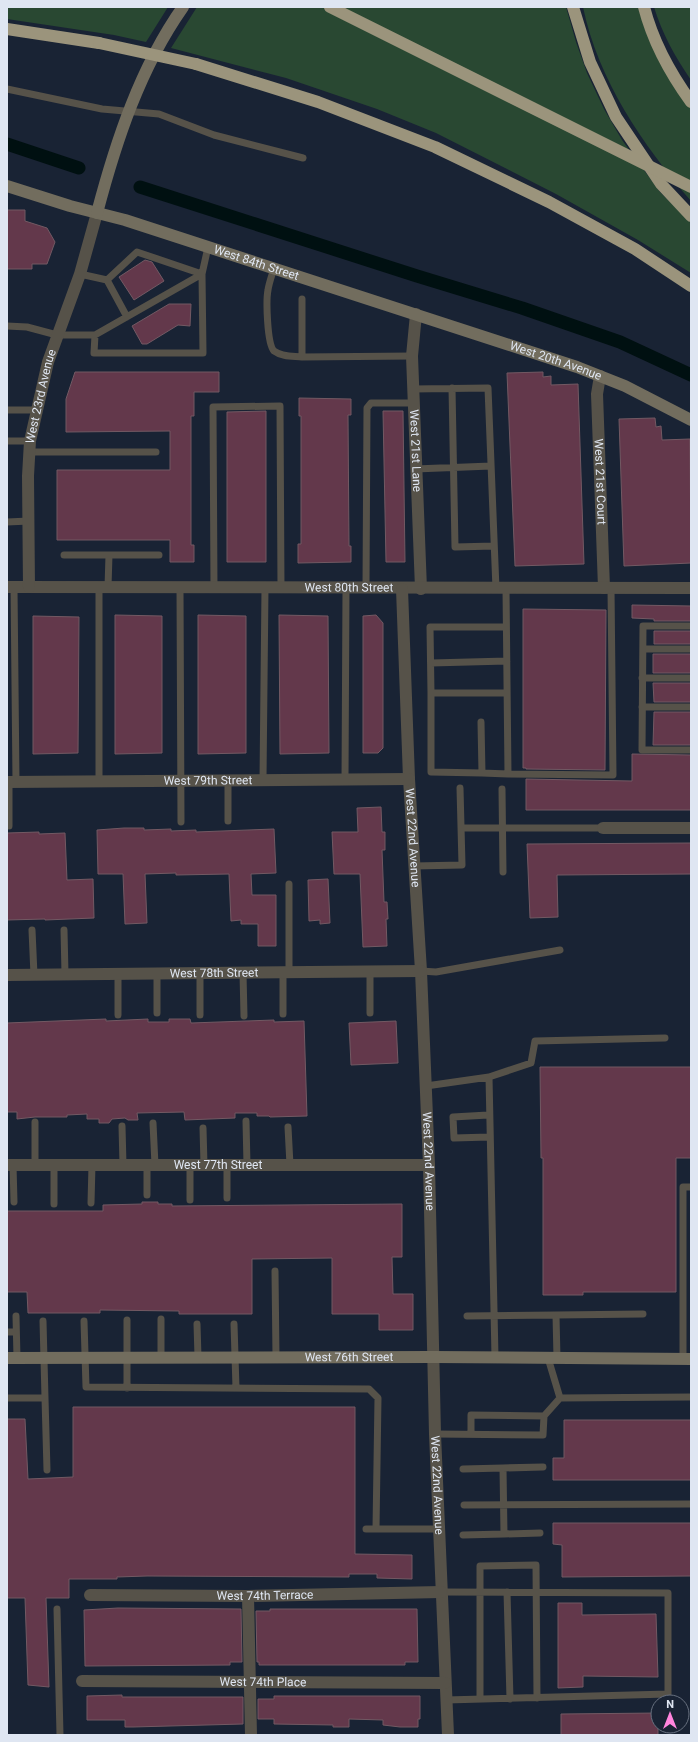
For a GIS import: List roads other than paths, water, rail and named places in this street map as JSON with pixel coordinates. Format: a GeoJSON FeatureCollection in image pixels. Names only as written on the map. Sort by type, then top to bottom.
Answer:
{"type":"FeatureCollection","features":[{"type":"Feature","properties":{"kind":"highway"},"geometry":{"type":"LineString","coordinates":[[330,7],[691,187]]}},
{"type":"Feature","properties":{"kind":"highway"},"geometry":{"type":"LineString","coordinates":[[572,7],[590,62],[616,116],[661,184],[691,216]]}},
{"type":"Feature","properties":{"kind":"highway"},"geometry":{"type":"LineString","coordinates":[[644,7],[666,64],[691,102]]}},
{"type":"Feature","properties":{"kind":"highway"},"geometry":{"type":"LineString","coordinates":[[7,29],[99,43],[196,64],[318,102],[435,148],[549,202],[634,249],[691,286]]}},
{"type":"Feature","properties":{"kind":"street"},"geometry":{"type":"LineString","coordinates":[[97,213],[129,111],[160,44],[183,7]]}},
{"type":"Feature","properties":{"kind":"street","name":"West 84th Street"},"geometry":{"type":"LineString","coordinates":[[7,186],[208,247],[416,314]]}},
{"type":"Feature","properties":{"kind":"street","name":"West 23rd Avenue"},"geometry":{"type":"LineString","coordinates":[[29,587],[28,476],[30,446],[48,362],[80,274],[97,213]]}},
{"type":"Feature","properties":{"kind":"street","name":"West 21st Lane"},"geometry":{"type":"LineString","coordinates":[[416,314],[412,356],[415,469],[421,589]]}},
{"type":"Feature","properties":{"kind":"street","name":"West 20th Avenue"},"geometry":{"type":"LineString","coordinates":[[416,314],[547,356],[600,376],[640,393],[691,420]]}},
{"type":"Feature","properties":{"kind":"street","name":"West 21st Court"},"geometry":{"type":"LineString","coordinates":[[600,376],[597,394],[607,588]]}},
{"type":"Feature","properties":{"kind":"street","name":"West 80th Street"},"geometry":{"type":"LineString","coordinates":[[11,587],[402,589],[691,588]]}},
{"type":"Feature","properties":{"kind":"street","name":"West 22nd Avenue"},"geometry":{"type":"LineString","coordinates":[[402,589],[409,779],[421,971],[426,1086],[435,1434],[448,1735]]}},
{"type":"Feature","properties":{"kind":"street","name":"West 79th Street"},"geometry":{"type":"LineString","coordinates":[[11,782],[409,779]]}},
{"type":"Feature","properties":{"kind":"street"},"geometry":{"type":"LineString","coordinates":[[603,828],[691,828]]}},
{"type":"Feature","properties":{"kind":"street","name":"West 78th Street"},"geometry":{"type":"LineString","coordinates":[[7,975],[421,971]]}},
{"type":"Feature","properties":{"kind":"street","name":"West 77th Street"},"geometry":{"type":"LineString","coordinates":[[10,1165],[429,1165]]}},
{"type":"Feature","properties":{"kind":"street","name":"West 76th Street"},"geometry":{"type":"LineString","coordinates":[[12,1358],[433,1356],[687,1359]]}},
{"type":"Feature","properties":{"kind":"street","name":"West 74th Terrace"},"geometry":{"type":"LineString","coordinates":[[90,1595],[248,1596],[441,1592]]}},
{"type":"Feature","properties":{"kind":"street"},"geometry":{"type":"LineString","coordinates":[[248,1596],[251,1735]]}},
{"type":"Feature","properties":{"kind":"street","name":"West 74th Place"},"geometry":{"type":"LineString","coordinates":[[82,1681],[445,1683]]}},
{"type":"Feature","properties":{"kind":"lane"},"geometry":{"type":"LineString","coordinates":[[7,89],[102,109],[159,114],[214,135],[303,158]]}},
{"type":"Feature","properties":{"kind":"lane"},"geometry":{"type":"LineString","coordinates":[[95,335],[94,353],[203,353],[202,274],[208,247]]}},
{"type":"Feature","properties":{"kind":"lane"},"geometry":{"type":"LineString","coordinates":[[107,280],[137,252],[202,274]]}},
{"type":"Feature","properties":{"kind":"lane"},"geometry":{"type":"LineString","coordinates":[[274,268],[268,290],[270,342],[272,348],[277,353],[284,356],[302,357],[412,356]]}},
{"type":"Feature","properties":{"kind":"lane"},"geometry":{"type":"LineString","coordinates":[[80,274],[107,280],[127,317]]}},
{"type":"Feature","properties":{"kind":"lane"},"geometry":{"type":"LineString","coordinates":[[7,326],[27,326],[57,335],[95,335],[202,274]]}},
{"type":"Feature","properties":{"kind":"lane"},"geometry":{"type":"LineString","coordinates":[[302,299],[302,357]]}},
{"type":"Feature","properties":{"kind":"lane"},"geometry":{"type":"LineString","coordinates":[[452,388],[455,547],[494,546]]}},
{"type":"Feature","properties":{"kind":"lane"},"geometry":{"type":"LineString","coordinates":[[413,389],[488,388],[494,546],[506,626],[508,774]]}},
{"type":"Feature","properties":{"kind":"lane"},"geometry":{"type":"LineString","coordinates":[[366,588],[367,408],[371,403],[414,403]]}},
{"type":"Feature","properties":{"kind":"lane"},"geometry":{"type":"LineString","coordinates":[[214,588],[213,406],[280,406],[281,588]]}},
{"type":"Feature","properties":{"kind":"lane"},"geometry":{"type":"LineString","coordinates":[[7,410],[37,410]]}},
{"type":"Feature","properties":{"kind":"lane"},"geometry":{"type":"LineString","coordinates":[[7,441],[30,446],[156,452]]}},
{"type":"Feature","properties":{"kind":"lane"},"geometry":{"type":"LineString","coordinates":[[415,469],[491,466]]}},
{"type":"Feature","properties":{"kind":"lane"},"geometry":{"type":"LineString","coordinates":[[7,522],[28,521]]}},
{"type":"Feature","properties":{"kind":"lane"},"geometry":{"type":"LineString","coordinates":[[64,556],[159,555]]}},
{"type":"Feature","properties":{"kind":"lane"},"geometry":{"type":"LineString","coordinates":[[99,781],[103,588],[109,556]]}},
{"type":"Feature","properties":{"kind":"lane"},"geometry":{"type":"LineString","coordinates":[[9,826],[11,782],[11,587]]}},
{"type":"Feature","properties":{"kind":"lane"},"geometry":{"type":"LineString","coordinates":[[180,588],[182,822]]}},
{"type":"Feature","properties":{"kind":"lane"},"geometry":{"type":"LineString","coordinates":[[263,780],[265,588]]}},
{"type":"Feature","properties":{"kind":"lane"},"geometry":{"type":"LineString","coordinates":[[345,779],[346,588]]}},
{"type":"Feature","properties":{"kind":"lane"},"geometry":{"type":"LineString","coordinates":[[506,626],[430,627],[432,772],[613,775],[607,588]]}},
{"type":"Feature","properties":{"kind":"lane"},"geometry":{"type":"LineString","coordinates":[[691,626],[643,626],[642,678],[642,750],[691,750]]}},
{"type":"Feature","properties":{"kind":"lane"},"geometry":{"type":"LineString","coordinates":[[643,649],[691,649]]}},
{"type":"Feature","properties":{"kind":"lane"},"geometry":{"type":"LineString","coordinates":[[431,663],[507,661]]}},
{"type":"Feature","properties":{"kind":"lane"},"geometry":{"type":"LineString","coordinates":[[642,678],[691,678]]}},
{"type":"Feature","properties":{"kind":"lane"},"geometry":{"type":"LineString","coordinates":[[431,693],[507,692]]}},
{"type":"Feature","properties":{"kind":"lane"},"geometry":{"type":"LineString","coordinates":[[642,707],[691,708]]}},
{"type":"Feature","properties":{"kind":"lane"},"geometry":{"type":"LineString","coordinates":[[481,722],[482,773]]}},
{"type":"Feature","properties":{"kind":"lane"},"geometry":{"type":"LineString","coordinates":[[228,780],[228,821]]}},
{"type":"Feature","properties":{"kind":"lane"},"geometry":{"type":"LineString","coordinates":[[414,866],[462,865],[460,788]]}},
{"type":"Feature","properties":{"kind":"lane"},"geometry":{"type":"LineString","coordinates":[[502,789],[503,872]]}},
{"type":"Feature","properties":{"kind":"lane"},"geometry":{"type":"LineString","coordinates":[[461,828],[603,828]]}},
{"type":"Feature","properties":{"kind":"lane"},"geometry":{"type":"LineString","coordinates":[[283,1014],[286,972],[288,884]]}},
{"type":"Feature","properties":{"kind":"lane"},"geometry":{"type":"LineString","coordinates":[[32,930],[34,975]]}},
{"type":"Feature","properties":{"kind":"lane"},"geometry":{"type":"LineString","coordinates":[[64,930],[65,974]]}},
{"type":"Feature","properties":{"kind":"lane"},"geometry":{"type":"LineString","coordinates":[[421,971],[436,972],[560,950]]}},
{"type":"Feature","properties":{"kind":"lane"},"geometry":{"type":"LineString","coordinates":[[370,972],[370,1013]]}},
{"type":"Feature","properties":{"kind":"lane"},"geometry":{"type":"LineString","coordinates":[[200,973],[200,1015]]}},
{"type":"Feature","properties":{"kind":"lane"},"geometry":{"type":"LineString","coordinates":[[243,973],[244,1016]]}},
{"type":"Feature","properties":{"kind":"lane"},"geometry":{"type":"LineString","coordinates":[[118,974],[118,1015]]}},
{"type":"Feature","properties":{"kind":"lane"},"geometry":{"type":"LineString","coordinates":[[157,974],[157,1013]]}},
{"type":"Feature","properties":{"kind":"lane"},"geometry":{"type":"LineString","coordinates":[[426,1086],[489,1077],[532,1063],[535,1041],[665,1038]]}},
{"type":"Feature","properties":{"kind":"lane"},"geometry":{"type":"LineString","coordinates":[[489,1077],[488,1115],[495,1357]]}},
{"type":"Feature","properties":{"kind":"lane"},"geometry":{"type":"LineString","coordinates":[[488,1115],[453,1117],[454,1138],[489,1136]]}},
{"type":"Feature","properties":{"kind":"lane"},"geometry":{"type":"LineString","coordinates":[[246,1121],[247,1165]]}},
{"type":"Feature","properties":{"kind":"lane"},"geometry":{"type":"LineString","coordinates":[[35,1122],[35,1165]]}},
{"type":"Feature","properties":{"kind":"lane"},"geometry":{"type":"LineString","coordinates":[[148,1195],[153,1123]]}},
{"type":"Feature","properties":{"kind":"lane"},"geometry":{"type":"LineString","coordinates":[[122,1126],[123,1165]]}},
{"type":"Feature","properties":{"kind":"lane"},"geometry":{"type":"LineString","coordinates":[[288,1127],[290,1165]]}},
{"type":"Feature","properties":{"kind":"lane"},"geometry":{"type":"LineString","coordinates":[[203,1128],[204,1165]]}},
{"type":"Feature","properties":{"kind":"lane"},"geometry":{"type":"LineString","coordinates":[[10,1165],[14,1202]]}},
{"type":"Feature","properties":{"kind":"lane"},"geometry":{"type":"LineString","coordinates":[[54,1165],[54,1204]]}},
{"type":"Feature","properties":{"kind":"lane"},"geometry":{"type":"LineString","coordinates":[[91,1203],[92,1165]]}},
{"type":"Feature","properties":{"kind":"lane"},"geometry":{"type":"LineString","coordinates":[[190,1165],[190,1200]]}},
{"type":"Feature","properties":{"kind":"lane"},"geometry":{"type":"LineString","coordinates":[[227,1165],[227,1198]]}},
{"type":"Feature","properties":{"kind":"lane"},"geometry":{"type":"LineString","coordinates":[[687,1359],[683,1187],[691,1187]]}},
{"type":"Feature","properties":{"kind":"lane"},"geometry":{"type":"LineString","coordinates":[[275,1271],[276,1357]]}},
{"type":"Feature","properties":{"kind":"lane"},"geometry":{"type":"LineString","coordinates":[[467,1316],[643,1314]]}},
{"type":"Feature","properties":{"kind":"lane"},"geometry":{"type":"LineString","coordinates":[[556,1315],[553,1358],[560,1398]]}},
{"type":"Feature","properties":{"kind":"lane"},"geometry":{"type":"LineString","coordinates":[[12,1358],[16,1332],[16,1316]]}},
{"type":"Feature","properties":{"kind":"lane"},"geometry":{"type":"LineString","coordinates":[[161,1319],[161,1357]]}},
{"type":"Feature","properties":{"kind":"lane"},"geometry":{"type":"LineString","coordinates":[[127,1320],[127,1388]]}},
{"type":"Feature","properties":{"kind":"lane"},"geometry":{"type":"LineString","coordinates":[[44,1321],[47,1470]]}},
{"type":"Feature","properties":{"kind":"lane"},"geometry":{"type":"LineString","coordinates":[[84,1321],[86,1387],[369,1389],[378,1398],[376,1529]]}},
{"type":"Feature","properties":{"kind":"lane"},"geometry":{"type":"LineString","coordinates":[[197,1324],[198,1357]]}},
{"type":"Feature","properties":{"kind":"lane"},"geometry":{"type":"LineString","coordinates":[[234,1324],[236,1388]]}},
{"type":"Feature","properties":{"kind":"lane"},"geometry":{"type":"LineString","coordinates":[[7,1332],[16,1332]]}},
{"type":"Feature","properties":{"kind":"lane"},"geometry":{"type":"LineString","coordinates":[[435,1434],[543,1435],[544,1416],[560,1398],[691,1396]]}},
{"type":"Feature","properties":{"kind":"lane"},"geometry":{"type":"LineString","coordinates":[[7,1398],[45,1398]]}},
{"type":"Feature","properties":{"kind":"lane"},"geometry":{"type":"LineString","coordinates":[[471,1434],[471,1415],[544,1416]]}},
{"type":"Feature","properties":{"kind":"lane"},"geometry":{"type":"LineString","coordinates":[[463,1468],[543,1467]]}},
{"type":"Feature","properties":{"kind":"lane"},"geometry":{"type":"LineString","coordinates":[[503,1468],[504,1534]]}},
{"type":"Feature","properties":{"kind":"lane"},"geometry":{"type":"LineString","coordinates":[[464,1505],[691,1504]]}},
{"type":"Feature","properties":{"kind":"lane"},"geometry":{"type":"LineString","coordinates":[[366,1529],[439,1529]]}},
{"type":"Feature","properties":{"kind":"lane"},"geometry":{"type":"LineString","coordinates":[[463,1535],[540,1533]]}},
{"type":"Feature","properties":{"kind":"lane"},"geometry":{"type":"LineString","coordinates":[[480,1699],[480,1566],[536,1566],[537,1698]]}},
{"type":"Feature","properties":{"kind":"lane"},"geometry":{"type":"LineString","coordinates":[[441,1592],[668,1593],[668,1694],[446,1700]]}},
{"type":"Feature","properties":{"kind":"lane"},"geometry":{"type":"LineString","coordinates":[[507,1592],[510,1698]]}},
{"type":"Feature","properties":{"kind":"lane"},"geometry":{"type":"LineString","coordinates":[[57,1609],[60,1735]]}},
{"type":"Feature","properties":{"kind":"waterway"},"geometry":{"type":"LineString","coordinates":[[7,144],[79,168]]}},
{"type":"Feature","properties":{"kind":"waterway"},"geometry":{"type":"LineString","coordinates":[[140,187],[417,276],[522,308],[620,342],[691,375]]}}]}
